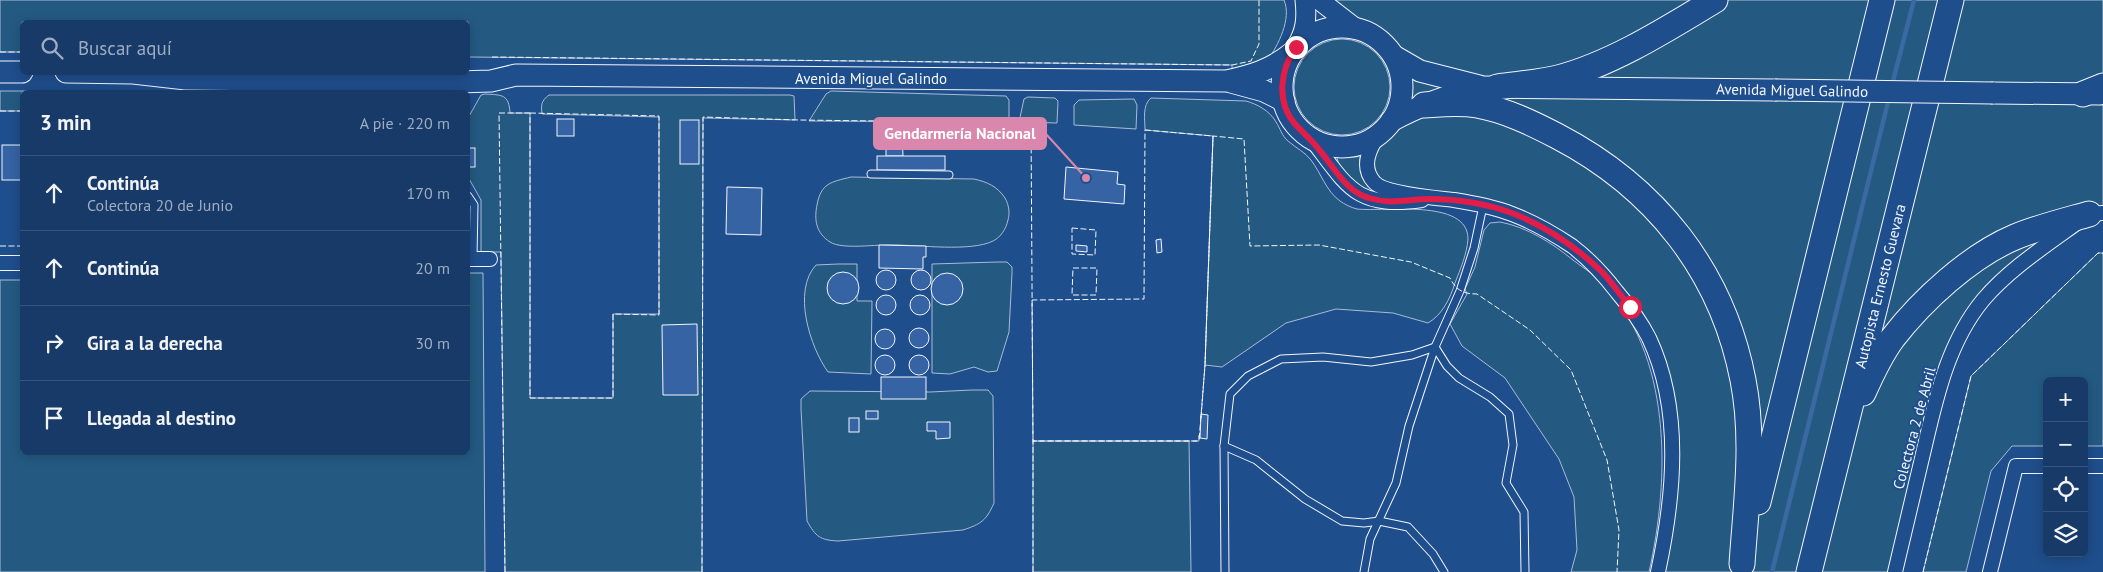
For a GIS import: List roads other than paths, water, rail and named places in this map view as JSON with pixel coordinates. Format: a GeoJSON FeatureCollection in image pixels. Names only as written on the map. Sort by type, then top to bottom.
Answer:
{"type":"FeatureCollection","features":[{"type":"Feature","properties":{"kind":"highway"},"geometry":{"type":"LineString","coordinates":[[1489,87],[1558,78],[1595,65],[1650,38],[1715,0]]}},
{"type":"Feature","properties":{"kind":"highway"},"geometry":{"type":"LineString","coordinates":[[1741,568],[1882,0]]}},
{"type":"Feature","properties":{"kind":"highway","name":"Autopista Ernesto Guevara"},"geometry":{"type":"LineString","coordinates":[[1808,572],[1951,0]]}},
{"type":"Feature","properties":{"kind":"highway"},"geometry":{"type":"LineString","coordinates":[[1424,105],[1453,103],[1476,105],[1503,112],[1575,145],[1609,167],[1635,188],[1667,219],[1691,253],[1716,294],[1733,339],[1744,380],[1749,415],[1749,451],[1741,568]]}},
{"type":"Feature","properties":{"kind":"highway"},"geometry":{"type":"LineString","coordinates":[[1840,448],[1864,390],[1886,349],[1913,314],[1962,270],[1989,251],[2038,228],[2096,214]]}},
{"type":"Feature","properties":{"kind":"main road"},"geometry":{"type":"LineString","coordinates":[[1294,50],[1308,36],[1322,29],[1338,26],[1354,27],[1370,33],[1384,43],[1394,56],[1400,72],[1402,89],[1399,106],[1385,128],[1367,141],[1353,146],[1339,147],[1311,138],[1294,123],[1284,101],[1283,76],[1294,50],[1303,36],[1306,24],[1305,0]]}},
{"type":"Feature","properties":{"kind":"main road"},"geometry":{"type":"LineString","coordinates":[[1319,0],[1354,27]]}},
{"type":"Feature","properties":{"kind":"main road","name":"Avenida Miguel Galindo"},"geometry":{"type":"LineString","coordinates":[[152,75],[186,79],[336,84],[491,82],[516,75],[1226,81],[1261,73],[1277,65],[1294,50]]}},
{"type":"Feature","properties":{"kind":"main road","name":"Avenida Miguel Galindo"},"geometry":{"type":"LineString","coordinates":[[1394,56],[1420,71],[1489,87]]}},
{"type":"Feature","properties":{"kind":"main road"},"geometry":{"type":"LineString","coordinates":[[0,72],[20,72]]}},
{"type":"Feature","properties":{"kind":"main road","name":"Avenida Miguel Galindo"},"geometry":{"type":"LineString","coordinates":[[1226,81],[1264,91],[1284,101]]}},
{"type":"Feature","properties":{"kind":"main road","name":"Avenida Miguel Galindo"},"geometry":{"type":"LineString","coordinates":[[1385,128],[1424,105],[1453,94],[1489,87],[1993,93],[2096,91]]}},
{"type":"Feature","properties":{"kind":"street"},"geometry":{"type":"LineString","coordinates":[[1385,128],[1367,156],[1368,169],[1374,183],[1387,190],[1428,199],[1483,206],[1512,214],[1546,230],[1572,247],[1602,272],[1630,307],[1649,338],[1661,371],[1671,421],[1673,472],[1666,537],[1658,572]]}},
{"type":"Feature","properties":{"kind":"street"},"geometry":{"type":"LineString","coordinates":[[1311,138],[1348,186],[1367,198],[1404,202],[1428,199]]}},
{"type":"Feature","properties":{"kind":"street","name":"Colectora 2 de Abril"},"geometry":{"type":"LineString","coordinates":[[1895,572],[1937,394],[1963,328],[1984,300],[2014,271],[2096,214]]}},
{"type":"Feature","properties":{"kind":"street"},"geometry":{"type":"LineString","coordinates":[[470,259],[490,259]]}},
{"type":"Feature","properties":{"kind":"street"},"geometry":{"type":"LineString","coordinates":[[0,263],[20,263]]}},
{"type":"Feature","properties":{"kind":"street"},"geometry":{"type":"LineString","coordinates":[[1990,572],[2016,466],[2043,466]]}},
{"type":"Feature","properties":{"kind":"street"},"geometry":{"type":"LineString","coordinates":[[2088,466],[2103,466]]}},
{"type":"Feature","properties":{"kind":"lane"},"geometry":{"type":"LineString","coordinates":[[871,174],[949,175]]}},
{"type":"Feature","properties":{"kind":"lane"},"geometry":{"type":"LineString","coordinates":[[470,199],[474,205],[470,259]]}},
{"type":"Feature","properties":{"kind":"lane"},"geometry":{"type":"LineString","coordinates":[[1364,572],[1370,540],[1396,483],[1409,426],[1435,347],[1460,291],[1474,248],[1483,206]]}},
{"type":"Feature","properties":{"kind":"lane"},"geometry":{"type":"LineString","coordinates":[[1225,572],[1224,446],[1230,394],[1248,376],[1281,360],[1323,357],[1371,362],[1412,355],[1435,347]]}},
{"type":"Feature","properties":{"kind":"lane"},"geometry":{"type":"LineString","coordinates":[[1435,347],[1447,366],[1459,378],[1490,397],[1509,414],[1513,445],[1506,483],[1524,512],[1524,572]]}},
{"type":"Feature","properties":{"kind":"lane"},"geometry":{"type":"LineString","coordinates":[[1224,446],[1256,460],[1305,499],[1342,521],[1364,523],[1380,521],[1408,526],[1433,554],[1444,572]]}},
{"type":"Feature","properties":{"kind":"waterway"},"geometry":{"type":"LineString","coordinates":[[1892,85],[1914,0]]}},
{"type":"Feature","properties":{"kind":"waterway"},"geometry":{"type":"LineString","coordinates":[[1772,572],[1889,98]]}},
{"type":"Feature","properties":{"kind":"place","name":"Gendarmería Nacional"},"geometry":{"type":"Point","coordinates":[1086,178]}}]}
